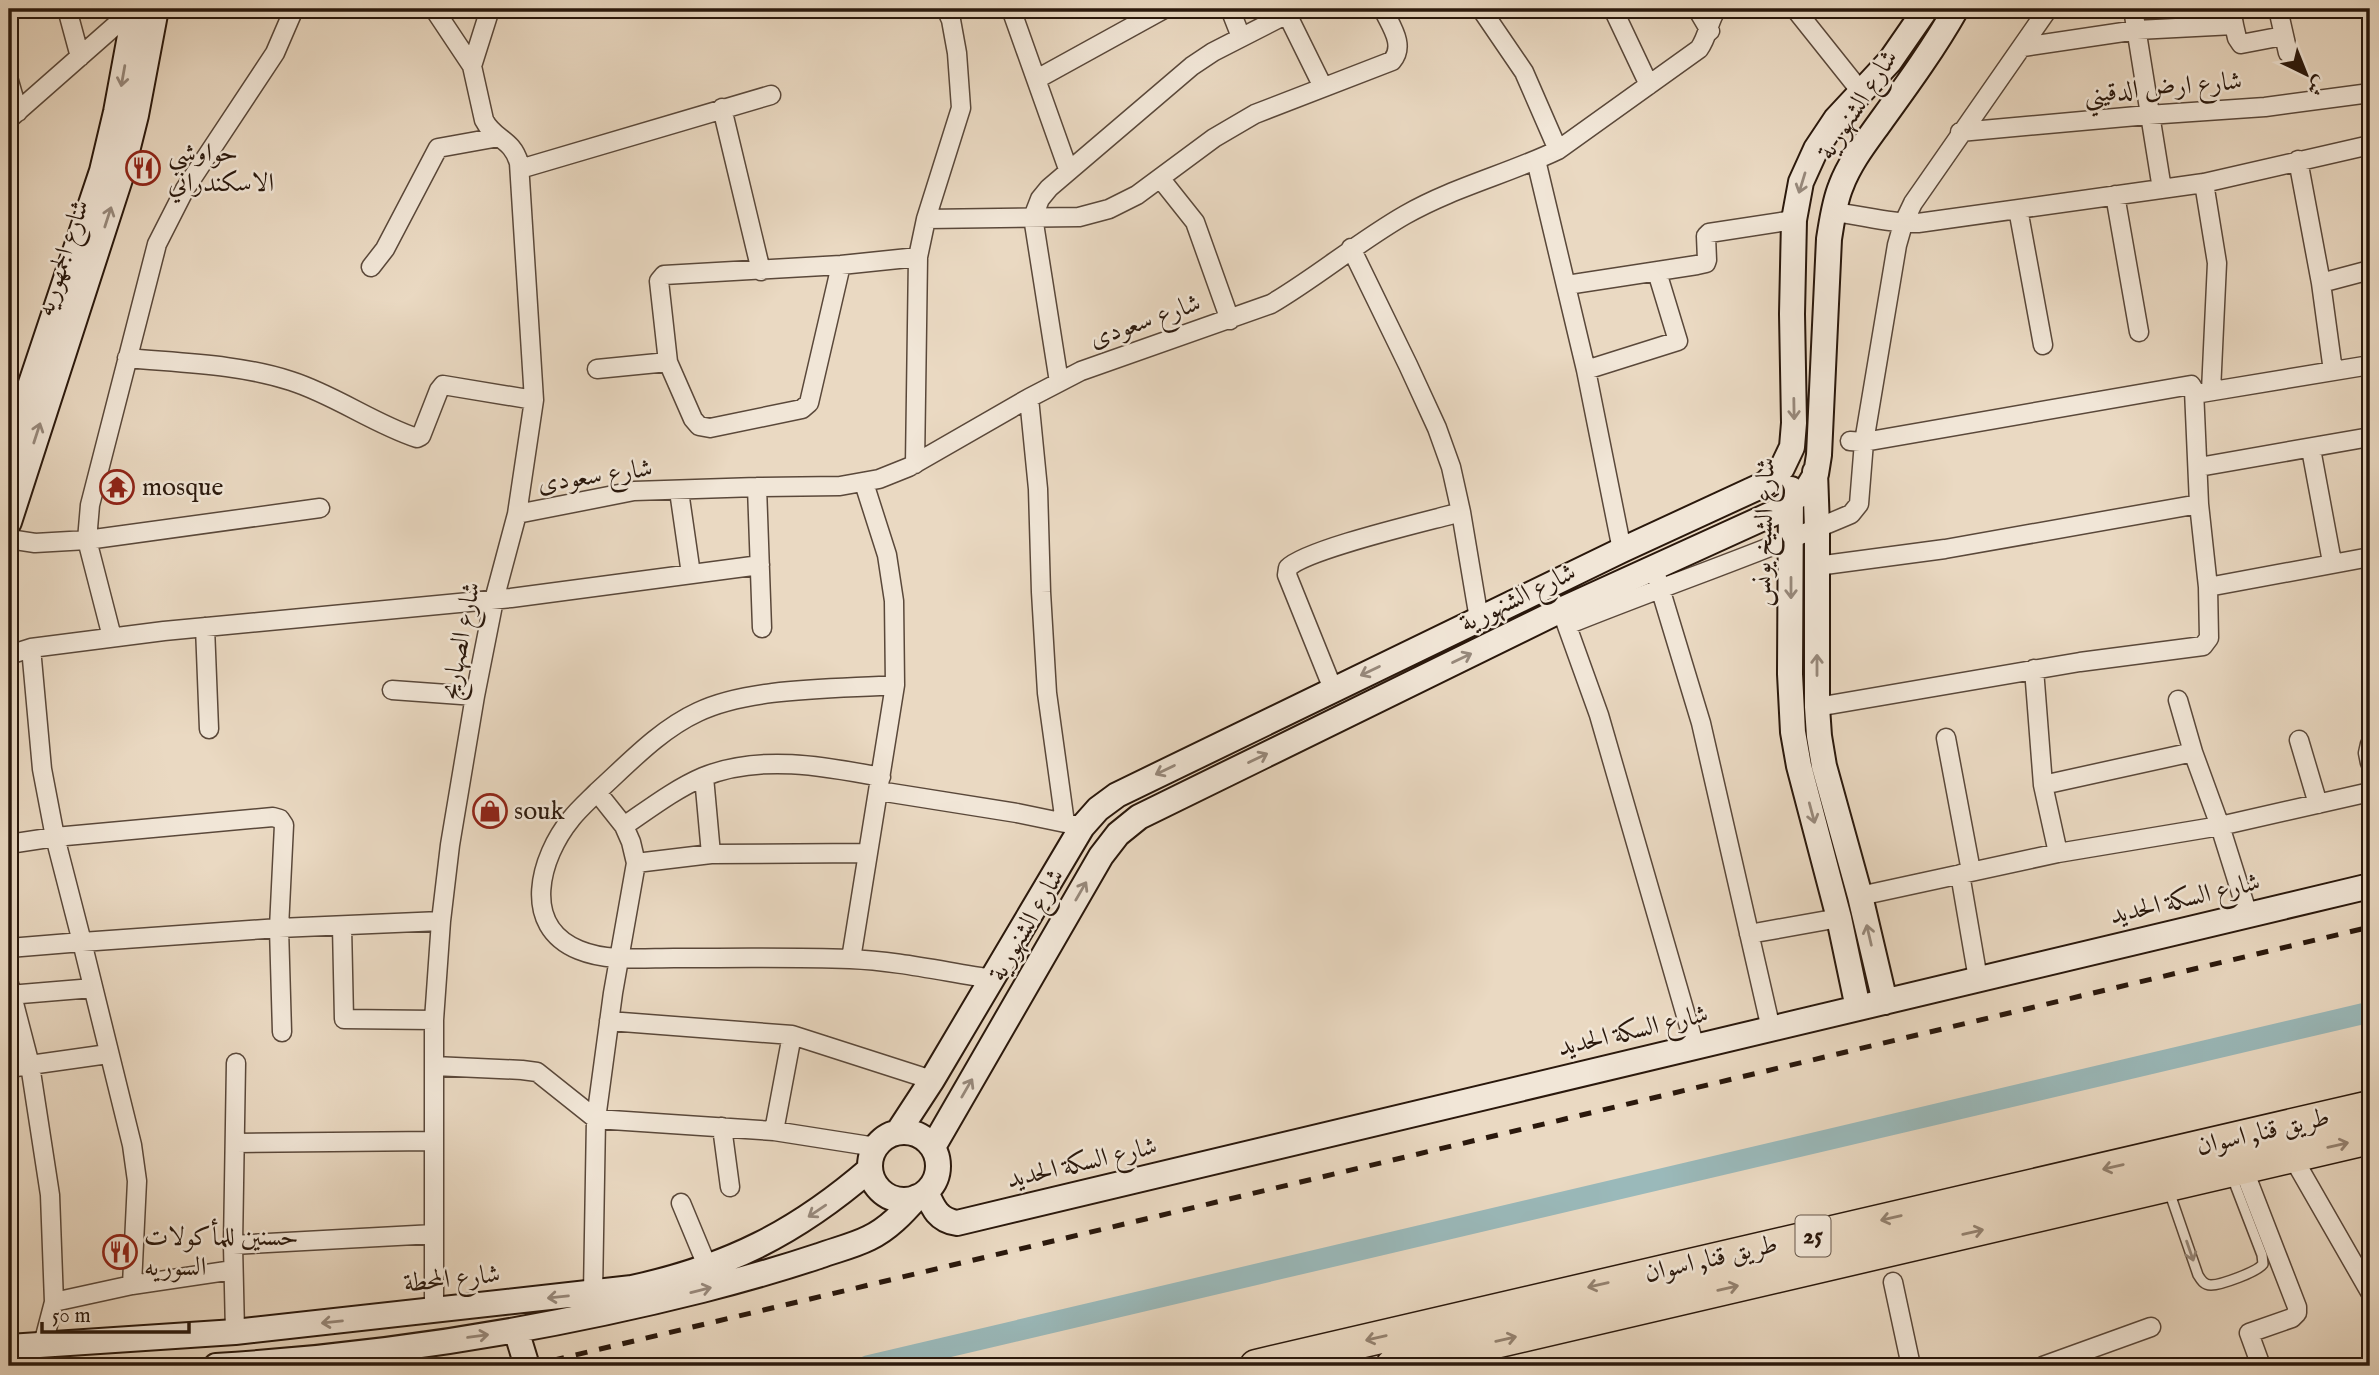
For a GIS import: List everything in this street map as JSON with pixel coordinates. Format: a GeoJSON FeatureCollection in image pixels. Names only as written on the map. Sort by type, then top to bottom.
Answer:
{"type":"FeatureCollection","features":[{"type":"Feature","properties":{"kind":"highway","name":"طريق قنا, اسوان"},"geometry":{"type":"LineString","coordinates":[[1256,1366],[2370,1107]]}},
{"type":"Feature","properties":{"kind":"highway","name":"طريق قنا, اسوان"},"geometry":{"type":"LineString","coordinates":[[1392,1366],[1475,1357],[2370,1138]]}},
{"type":"Feature","properties":{"kind":"highway"},"geometry":{"type":"LineString","coordinates":[[2226,1140],[2237,1170]]}},
{"type":"Feature","properties":{"kind":"highway"},"geometry":{"type":"LineString","coordinates":[[2157,1157],[2167,1186]]}},
{"type":"Feature","properties":{"kind":"street"},"geometry":{"type":"LineString","coordinates":[[67,9],[80,57]]}},
{"type":"Feature","properties":{"kind":"street"},"geometry":{"type":"LineString","coordinates":[[13,116],[135,9]]}},
{"type":"Feature","properties":{"kind":"street","name":"شارع الجمهوريه"},"geometry":{"type":"LineString","coordinates":[[9,448],[102,171],[135,9]]}},
{"type":"Feature","properties":{"kind":"street","name":"شارع الجمهوريه"},"geometry":{"type":"LineString","coordinates":[[9,522],[120,179],[156,9]]}},
{"type":"Feature","properties":{"kind":"street"},"geometry":{"type":"LineString","coordinates":[[112,637],[87,540],[90,505],[156,244],[185,188],[275,53],[294,9]]}},
{"type":"Feature","properties":{"kind":"street","name":"شارع الصهاريج"},"geometry":{"type":"LineString","coordinates":[[434,1311],[434,1020],[441,921],[450,845],[475,696],[494,600],[517,514],[534,400],[520,169],[516,153],[510,144],[488,128],[472,66],[435,9]]}},
{"type":"Feature","properties":{"kind":"street"},"geometry":{"type":"LineString","coordinates":[[472,66],[490,9]]}},
{"type":"Feature","properties":{"kind":"street"},"geometry":{"type":"LineString","coordinates":[[915,464],[918,257],[926,219],[961,108],[957,53],[951,20],[946,9]]}},
{"type":"Feature","properties":{"kind":"street"},"geometry":{"type":"LineString","coordinates":[[1011,9],[1068,169]]}},
{"type":"Feature","properties":{"kind":"street"},"geometry":{"type":"LineString","coordinates":[[1037,79],[1164,9]]}},
{"type":"Feature","properties":{"kind":"street"},"geometry":{"type":"LineString","coordinates":[[1230,9],[1241,37]]}},
{"type":"Feature","properties":{"kind":"street"},"geometry":{"type":"LineString","coordinates":[[926,219],[1079,217],[1109,209],[1137,195],[1214,138],[1255,114],[1386,64],[1396,56],[1399,45],[1383,9]]}},
{"type":"Feature","properties":{"kind":"street"},"geometry":{"type":"LineString","coordinates":[[1481,9],[1524,72],[1558,150]]}},
{"type":"Feature","properties":{"kind":"street"},"geometry":{"type":"LineString","coordinates":[[1613,9],[1649,85]]}},
{"type":"Feature","properties":{"kind":"street"},"geometry":{"type":"LineString","coordinates":[[1697,9],[1710,30]]}},
{"type":"Feature","properties":{"kind":"street","name":"شارع سعودى"},"geometry":{"type":"LineString","coordinates":[[517,514],[634,491],[840,486],[864,483],[894,474],[1059,382],[1114,358],[1271,304],[1351,248],[1406,215],[1442,196],[1558,150],[1699,49],[1710,30],[1711,19],[1717,9]]}},
{"type":"Feature","properties":{"kind":"street"},"geometry":{"type":"LineString","coordinates":[[1795,9],[1862,93]]}},
{"type":"Feature","properties":{"kind":"street","name":"شارع الشنهورية"},"geometry":{"type":"LineString","coordinates":[[898,1132],[993,979],[1074,825],[1138,783],[1765,484],[1782,468],[1792,447],[1794,423],[1794,220],[1801,182],[1816,149],[1836,119],[1890,61],[1926,9]]}},
{"type":"Feature","properties":{"kind":"street","name":"شارع الشنهورية"},"geometry":{"type":"LineString","coordinates":[[933,1147],[1101,856],[1118,834],[1139,817],[1564,617],[1656,577],[1774,513],[1807,489],[1816,474],[1829,239],[1833,212],[1852,163],[1956,9]]}},
{"type":"Feature","properties":{"kind":"street"},"geometry":{"type":"LineString","coordinates":[[1771,1029],[1701,723],[1656,577],[1791,540],[1856,510],[1859,504],[1857,442],[1903,224],[1913,203],[1960,132],[2048,9]]}},
{"type":"Feature","properties":{"kind":"street"},"geometry":{"type":"LineString","coordinates":[[2133,9],[2162,189]]}},
{"type":"Feature","properties":{"kind":"street"},"geometry":{"type":"LineString","coordinates":[[2023,47],[2232,17],[2241,44],[2286,45],[2278,9]]}},
{"type":"Feature","properties":{"kind":"street"},"geometry":{"type":"LineString","coordinates":[[1059,382],[1033,217],[1040,199],[1068,169],[1192,66],[1292,11],[1323,87]]}},
{"type":"Feature","properties":{"kind":"street"},"geometry":{"type":"LineString","coordinates":[[9,81],[13,116]]}},
{"type":"Feature","properties":{"kind":"street","name":"شارع ارض الدقيني"},"geometry":{"type":"LineString","coordinates":[[1960,132],[2265,107],[2370,93]]}},
{"type":"Feature","properties":{"kind":"street"},"geometry":{"type":"LineString","coordinates":[[520,169],[771,95]]}},
{"type":"Feature","properties":{"kind":"street"},"geometry":{"type":"LineString","coordinates":[[722,108],[761,271]]}},
{"type":"Feature","properties":{"kind":"street"},"geometry":{"type":"LineString","coordinates":[[371,267],[385,248],[438,148],[499,137]]}},
{"type":"Feature","properties":{"kind":"street"},"geometry":{"type":"LineString","coordinates":[[1833,212],[1903,224],[1918,223],[2204,183],[2370,145]]}},
{"type":"Feature","properties":{"kind":"street"},"geometry":{"type":"LineString","coordinates":[[1536,160],[1586,370],[1622,550]]}},
{"type":"Feature","properties":{"kind":"street"},"geometry":{"type":"LineString","coordinates":[[2298,160],[2333,371]]}},
{"type":"Feature","properties":{"kind":"street"},"geometry":{"type":"LineString","coordinates":[[1160,178],[1195,222],[1230,320]]}},
{"type":"Feature","properties":{"kind":"street"},"geometry":{"type":"LineString","coordinates":[[1817,707],[2034,669],[2203,646],[2209,638],[2208,587],[2199,504],[2199,467],[2202,393],[2217,262],[2204,183]]}},
{"type":"Feature","properties":{"kind":"street"},"geometry":{"type":"LineString","coordinates":[[2115,195],[2139,332]]}},
{"type":"Feature","properties":{"kind":"street"},"geometry":{"type":"LineString","coordinates":[[2018,209],[2043,345]]}},
{"type":"Feature","properties":{"kind":"street"},"geometry":{"type":"LineString","coordinates":[[1567,285],[1706,263],[1706,236],[1712,232],[1794,220]]}},
{"type":"Feature","properties":{"kind":"street"},"geometry":{"type":"LineString","coordinates":[[1351,248],[1437,428],[1451,467],[1479,619]]}},
{"type":"Feature","properties":{"kind":"street"},"geometry":{"type":"LineString","coordinates":[[841,265],[809,403],[802,409],[710,428],[699,426],[693,419],[668,362],[659,281],[664,275],[761,271],[918,257]]}},
{"type":"Feature","properties":{"kind":"street"},"geometry":{"type":"LineString","coordinates":[[2320,283],[2370,270]]}},
{"type":"Feature","properties":{"kind":"street"},"geometry":{"type":"LineString","coordinates":[[1586,370],[1678,341],[1657,272]]}},
{"type":"Feature","properties":{"kind":"street"},"geometry":{"type":"LineString","coordinates":[[127,358],[220,367],[289,380],[418,438],[443,385],[534,400]]}},
{"type":"Feature","properties":{"kind":"street"},"geometry":{"type":"LineString","coordinates":[[597,369],[668,362]]}},
{"type":"Feature","properties":{"kind":"street"},"geometry":{"type":"LineString","coordinates":[[1857,442],[2186,384],[2202,393],[2370,365]]}},
{"type":"Feature","properties":{"kind":"street"},"geometry":{"type":"LineString","coordinates":[[624,826],[673,793],[704,777],[744,766],[785,765],[825,766],[880,784],[1074,825],[1047,693],[1038,489],[1029,398]]}},
{"type":"Feature","properties":{"kind":"street"},"geometry":{"type":"LineString","coordinates":[[2199,467],[2370,437]]}},
{"type":"Feature","properties":{"kind":"street","name":"شارع الشيخ يونس"},"geometry":{"type":"LineString","coordinates":[[1792,447],[1810,463],[1816,474],[1817,707],[1824,766],[1860,896],[1885,1002]]}},
{"type":"Feature","properties":{"kind":"street","name":"شارع الشيخ يونس"},"geometry":{"type":"LineString","coordinates":[[1792,447],[1790,674],[1793,732],[1839,918],[1858,1008]]}},
{"type":"Feature","properties":{"kind":"street"},"geometry":{"type":"LineString","coordinates":[[2311,449],[2332,562]]}},
{"type":"Feature","properties":{"kind":"street"},"geometry":{"type":"LineString","coordinates":[[851,959],[895,685],[894,601],[891,578],[887,555],[864,483]]}},
{"type":"Feature","properties":{"kind":"street"},"geometry":{"type":"LineString","coordinates":[[757,486],[762,628]]}},
{"type":"Feature","properties":{"kind":"street"},"geometry":{"type":"LineString","coordinates":[[679,491],[691,574]]}},
{"type":"Feature","properties":{"kind":"street"},"geometry":{"type":"LineString","coordinates":[[1817,566],[1945,549],[2199,504]]}},
{"type":"Feature","properties":{"kind":"street"},"geometry":{"type":"LineString","coordinates":[[9,539],[35,543],[87,540],[320,508]]}},
{"type":"Feature","properties":{"kind":"street"},"geometry":{"type":"LineString","coordinates":[[1333,689],[1287,575],[1287,568],[1296,561],[1341,545],[1461,512]]}},
{"type":"Feature","properties":{"kind":"street"},"geometry":{"type":"LineString","coordinates":[[2208,587],[2370,557]]}},
{"type":"Feature","properties":{"kind":"street"},"geometry":{"type":"LineString","coordinates":[[9,655],[31,648],[112,637],[494,600],[760,565]]}},
{"type":"Feature","properties":{"kind":"street"},"geometry":{"type":"LineString","coordinates":[[1564,617],[1599,715],[1695,1047]]}},
{"type":"Feature","properties":{"kind":"street"},"geometry":{"type":"LineString","coordinates":[[205,627],[209,729]]}},
{"type":"Feature","properties":{"kind":"street"},"geometry":{"type":"LineString","coordinates":[[31,648],[42,769],[55,837],[132,1145],[137,1181],[132,1286]]}},
{"type":"Feature","properties":{"kind":"street"},"geometry":{"type":"LineString","coordinates":[[2034,669],[2043,785],[2058,853]]}},
{"type":"Feature","properties":{"kind":"street"},"geometry":{"type":"LineString","coordinates":[[895,685],[759,694],[723,702],[696,712],[671,728],[597,792],[570,820],[553,849],[540,882],[540,904],[547,923],[561,940],[590,953],[619,957],[851,959],[993,979]]}},
{"type":"Feature","properties":{"kind":"street"},"geometry":{"type":"LineString","coordinates":[[392,690],[475,696]]}},
{"type":"Feature","properties":{"kind":"street"},"geometry":{"type":"LineString","coordinates":[[2178,700],[2248,915]]}},
{"type":"Feature","properties":{"kind":"street"},"geometry":{"type":"LineString","coordinates":[[1946,738],[1966,872],[1978,979]]}},
{"type":"Feature","properties":{"kind":"street"},"geometry":{"type":"LineString","coordinates":[[2299,740],[2318,804]]}},
{"type":"Feature","properties":{"kind":"street"},"geometry":{"type":"LineString","coordinates":[[2370,744],[2370,763]]}},
{"type":"Feature","properties":{"kind":"street"},"geometry":{"type":"LineString","coordinates":[[2043,785],[2193,752]]}},
{"type":"Feature","properties":{"kind":"street"},"geometry":{"type":"LineString","coordinates":[[704,777],[711,854]]}},
{"type":"Feature","properties":{"kind":"street"},"geometry":{"type":"LineString","coordinates":[[593,1293],[596,1119],[619,957],[636,863],[624,826],[597,792]]}},
{"type":"Feature","properties":{"kind":"street"},"geometry":{"type":"LineString","coordinates":[[1860,896],[2058,853],[2220,826],[2370,792]]}},
{"type":"Feature","properties":{"kind":"street"},"geometry":{"type":"LineString","coordinates":[[9,844],[55,837],[273,817],[280,819],[284,825],[279,928],[282,1032]]}},
{"type":"Feature","properties":{"kind":"street"},"geometry":{"type":"LineString","coordinates":[[636,863],[711,854],[868,853]]}},
{"type":"Feature","properties":{"kind":"street","name":"شارع السكة الحديد"},"geometry":{"type":"LineString","coordinates":[[921,1195],[939,1216],[947,1222],[957,1223],[2370,886]]}},
{"type":"Feature","properties":{"kind":"street"},"geometry":{"type":"LineString","coordinates":[[1749,934],[1839,918]]}},
{"type":"Feature","properties":{"kind":"street"},"geometry":{"type":"LineString","coordinates":[[9,948],[279,928],[441,921]]}},
{"type":"Feature","properties":{"kind":"street"},"geometry":{"type":"LineString","coordinates":[[342,926],[344,1019],[434,1020]]}},
{"type":"Feature","properties":{"kind":"street"},"geometry":{"type":"LineString","coordinates":[[43,1344],[54,1302],[50,1195],[30,1065],[10,992],[93,988]]}},
{"type":"Feature","properties":{"kind":"street"},"geometry":{"type":"LineString","coordinates":[[609,1021],[792,1035],[932,1080]]}},
{"type":"Feature","properties":{"kind":"street"},"geometry":{"type":"LineString","coordinates":[[774,1131],[792,1035]]}},
{"type":"Feature","properties":{"kind":"street"},"geometry":{"type":"LineString","coordinates":[[9,1068],[108,1054]]}},
{"type":"Feature","properties":{"kind":"street"},"geometry":{"type":"LineString","coordinates":[[235,1332],[233,1245],[236,1063]]}},
{"type":"Feature","properties":{"kind":"street"},"geometry":{"type":"LineString","coordinates":[[435,1066],[537,1072],[596,1119],[774,1131],[873,1158]]}},
{"type":"Feature","properties":{"kind":"street"},"geometry":{"type":"LineString","coordinates":[[722,1127],[730,1187]]}},
{"type":"Feature","properties":{"kind":"street"},"geometry":{"type":"LineString","coordinates":[[216,1366],[366,1354],[431,1355],[516,1330],[631,1308],[805,1260],[869,1238],[887,1227],[932,1185],[939,1166],[933,1147],[914,1133],[898,1132],[889,1135],[873,1158],[878,1188],[886,1195],[907,1200],[921,1195]]}},
{"type":"Feature","properties":{"kind":"street"},"geometry":{"type":"LineString","coordinates":[[236,1143],[434,1141]]}},
{"type":"Feature","properties":{"kind":"street"},"geometry":{"type":"LineString","coordinates":[[2292,1156],[2367,1280]]}},
{"type":"Feature","properties":{"kind":"street","name":"شارع المحطة"},"geometry":{"type":"LineString","coordinates":[[9,1347],[235,1332],[645,1285],[708,1268],[752,1250],[794,1227],[834,1200],[873,1158]]}},
{"type":"Feature","properties":{"kind":"street"},"geometry":{"type":"LineString","coordinates":[[2237,1170],[2293,1297],[2297,1313],[2292,1318],[2249,1333],[2261,1366]]}},
{"type":"Feature","properties":{"kind":"street"},"geometry":{"type":"LineString","coordinates":[[681,1203],[708,1268]]}},
{"type":"Feature","properties":{"kind":"street"},"geometry":{"type":"LineString","coordinates":[[233,1245],[434,1234]]}},
{"type":"Feature","properties":{"kind":"street"},"geometry":{"type":"LineString","coordinates":[[54,1302],[233,1270]]}},
{"type":"Feature","properties":{"kind":"street"},"geometry":{"type":"LineString","coordinates":[[1894,1282],[1911,1366]]}},
{"type":"Feature","properties":{"kind":"street"},"geometry":{"type":"LineString","coordinates":[[2043,1366],[2151,1328]]}},
{"type":"Feature","properties":{"kind":"street"},"geometry":{"type":"LineString","coordinates":[[516,1330],[527,1366]]}},
{"type":"Feature","properties":{"kind":"lane"},"geometry":{"type":"LineString","coordinates":[[2167,1186],[2200,1279],[2212,1285],[2257,1270],[2263,1264],[2237,1170]]}},
{"type":"Feature","properties":{"kind":"waterway"},"geometry":{"type":"LineString","coordinates":[[867,1366],[2370,1012]]}},
{"type":"Feature","properties":{"kind":"railway"},"geometry":{"type":"LineString","coordinates":[[529,1366],[2370,927]]}},
{"type":"Feature","properties":{"kind":"place","name":"حواوشي الاسكندراني"},"geometry":{"type":"Point","coordinates":[143,168]}},
{"type":"Feature","properties":{"kind":"place","name":"mosque"},"geometry":{"type":"Point","coordinates":[117,487]}},
{"type":"Feature","properties":{"kind":"place","name":"souk"},"geometry":{"type":"Point","coordinates":[490,811]}},
{"type":"Feature","properties":{"kind":"place","name":"حسنين للمأكولات السوريه"},"geometry":{"type":"Point","coordinates":[120,1252]}}]}
